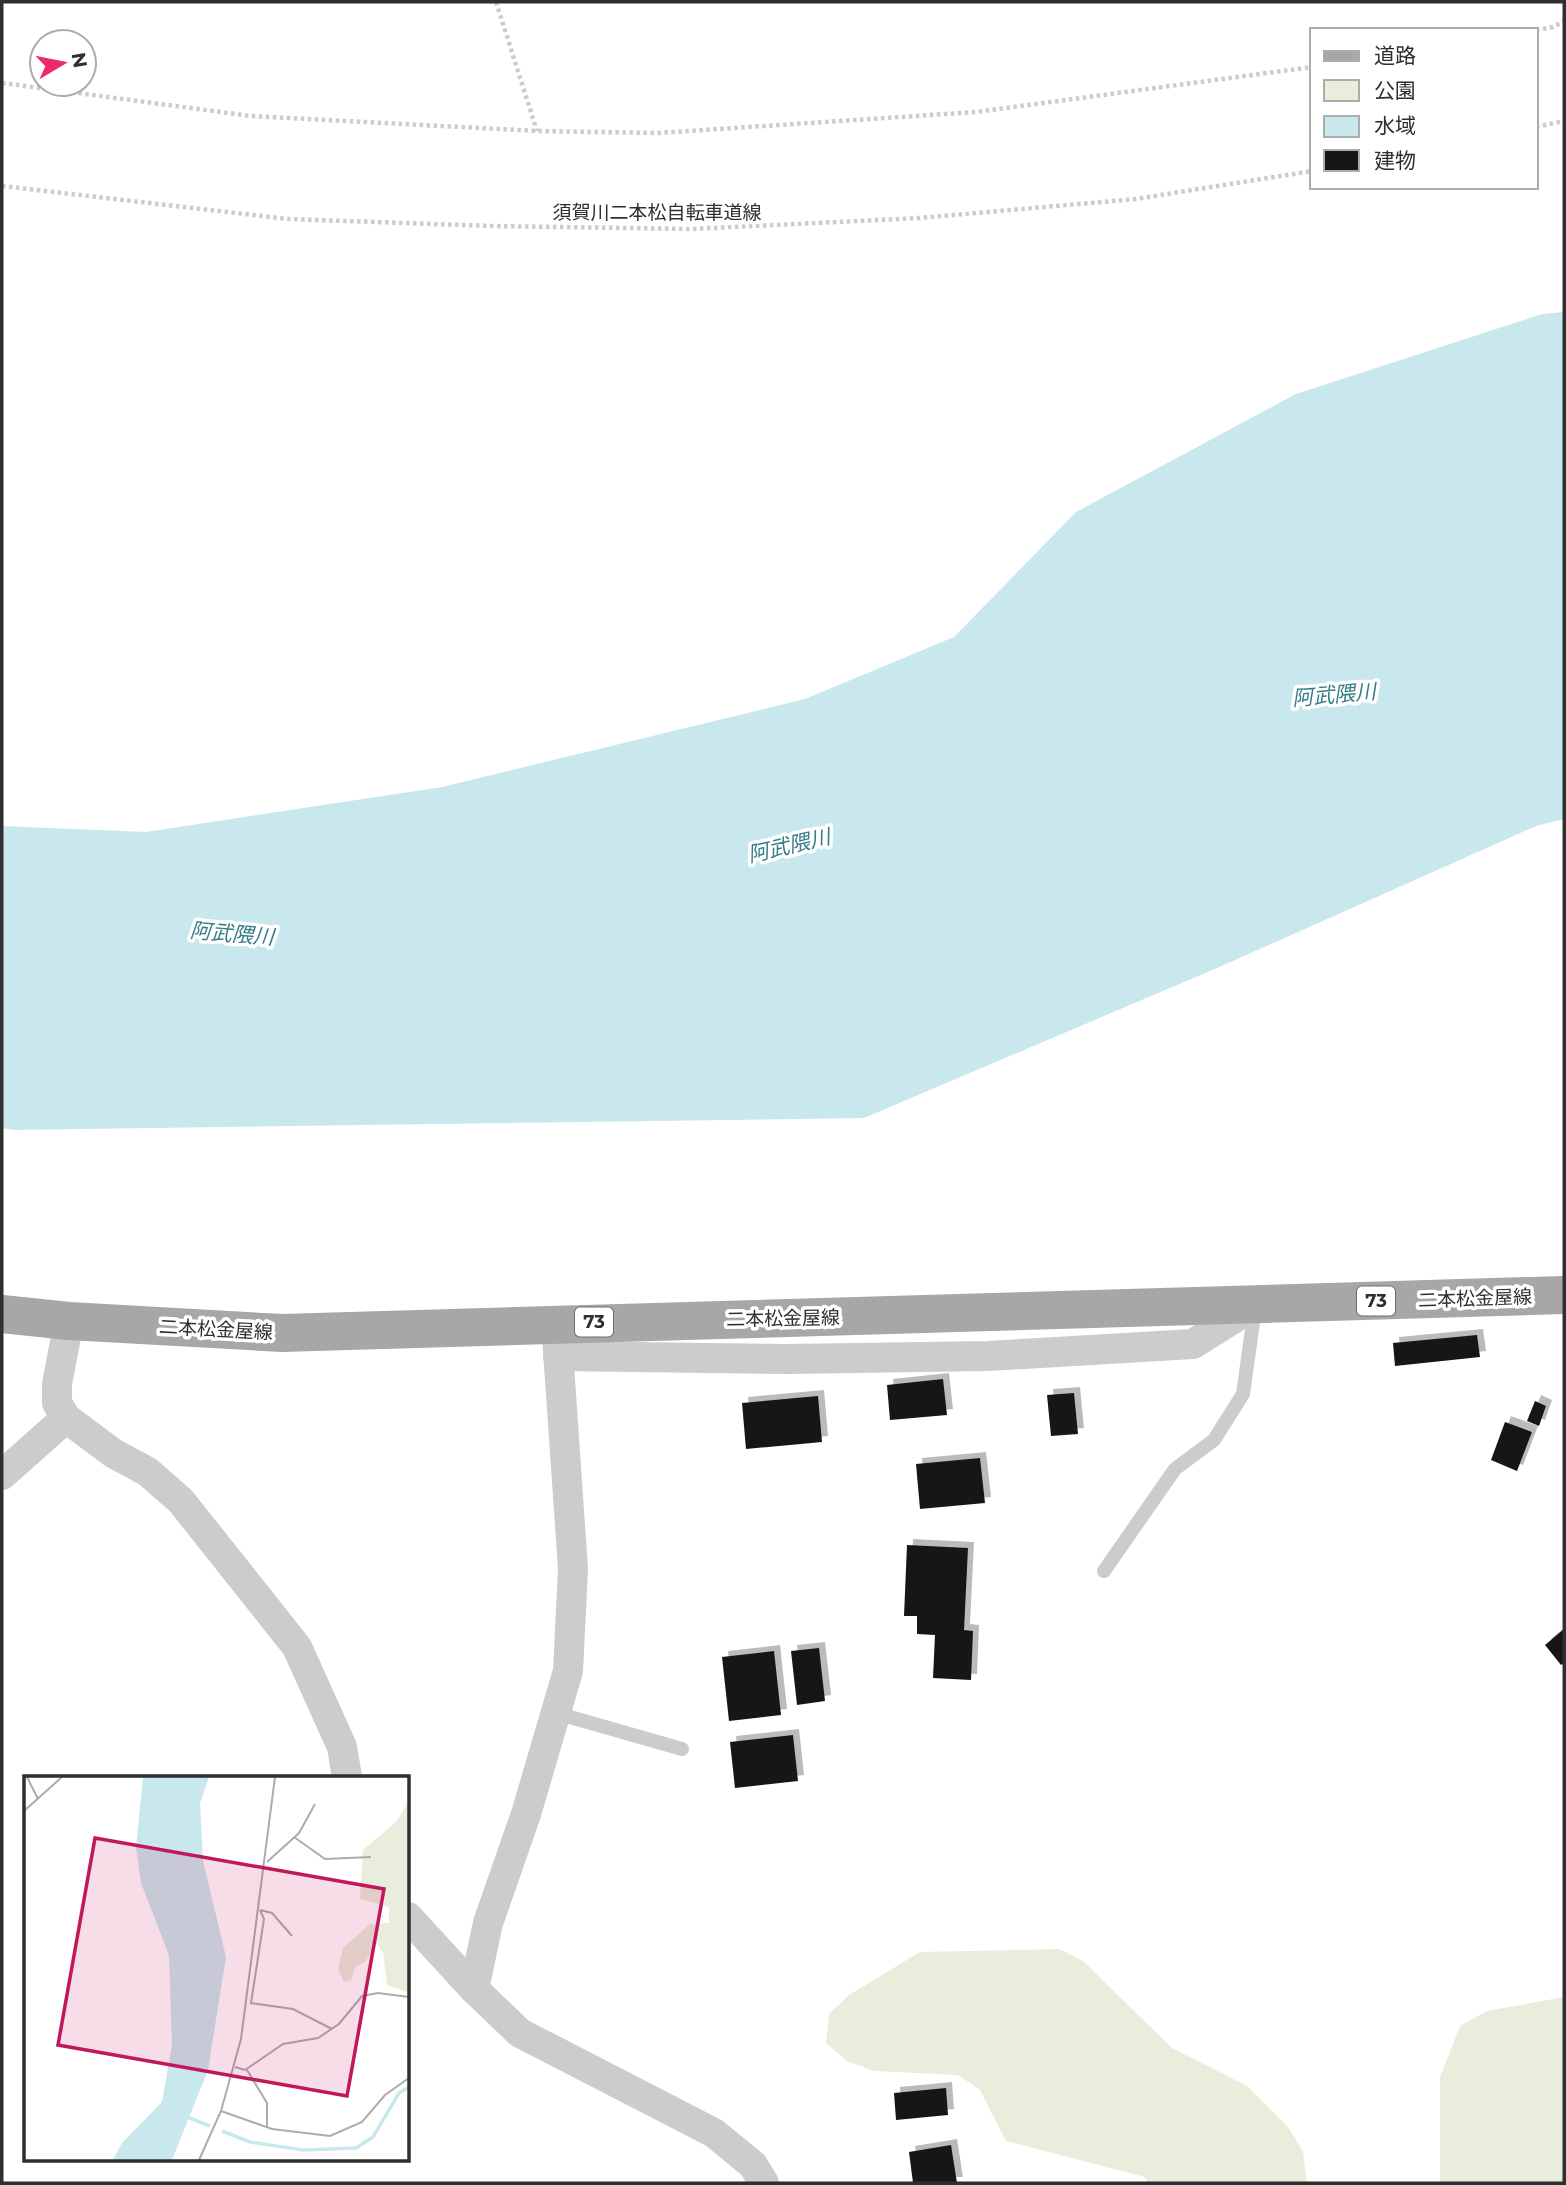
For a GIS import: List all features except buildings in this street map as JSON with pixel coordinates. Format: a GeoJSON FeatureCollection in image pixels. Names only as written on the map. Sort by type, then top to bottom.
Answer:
{"type":"FeatureCollection","features":[{"type":"Feature","properties":{"kind":"main road","name":"二本松金屋線"},"geometry":{"type":"LineString","coordinates":[[2,1314],[69,1321],[282,1333],[557,1340],[1255,1305],[1564,1295]]}},
{"type":"Feature","properties":{"kind":"street"},"geometry":{"type":"LineString","coordinates":[[69,1321],[57,1384],[57,1403],[66,1418],[113,1452],[148,1472],[181,1501],[297,1647],[342,1747],[347,1776]]}},
{"type":"Feature","properties":{"kind":"street"},"geometry":{"type":"LineString","coordinates":[[474,1989],[488,1923],[526,1814],[568,1671],[573,1569],[557,1340]]}},
{"type":"Feature","properties":{"kind":"street"},"geometry":{"type":"LineString","coordinates":[[2,1475],[66,1418]]}},
{"type":"Feature","properties":{"kind":"street"},"geometry":{"type":"LineString","coordinates":[[410,1919],[474,1989],[520,2033],[714,2133],[753,2165],[764,2183]]}},
{"type":"Feature","properties":{"kind":"lane"},"geometry":{"type":"LineString","coordinates":[[1104,1571],[1175,1469],[1214,1440],[1244,1394],[1255,1305]]}},
{"type":"Feature","properties":{"kind":"lane"},"geometry":{"type":"LineString","coordinates":[[556,1713],[682,1748]]}},
{"type":"Feature","properties":{"kind":"path"},"geometry":{"type":"LineString","coordinates":[[496,2],[537,131]]}},
{"type":"Feature","properties":{"kind":"path"},"geometry":{"type":"LineString","coordinates":[[1538,30],[1553,27],[1564,21]]}},
{"type":"Feature","properties":{"kind":"path"},"geometry":{"type":"LineString","coordinates":[[2,83],[251,116],[537,131],[658,133],[976,113],[1310,67]]}},
{"type":"Feature","properties":{"kind":"path"},"geometry":{"type":"LineString","coordinates":[[1538,127],[1564,121]]}},
{"type":"Feature","properties":{"kind":"path","name":"須賀川二本松自転車道線"},"geometry":{"type":"LineString","coordinates":[[2,186],[288,219],[692,229],[919,218],[1136,199],[1310,171]]}},
{"type":"Feature","properties":{"kind":"green space"},"geometry":{"type":"Polygon","coordinates":[[[1059,1949],[1083,1961],[1172,2048],[1247,2086],[1288,2127],[1303,2152],[1307,2183],[1148,2183],[1145,2177],[1006,2141],[980,2090],[958,2075],[874,2071],[847,2061],[826,2043],[829,2014],[849,1995],[920,1952],[1059,1949]]]}},
{"type":"Feature","properties":{"kind":"green space"},"geometry":{"type":"Polygon","coordinates":[[[1564,1997],[1564,2183],[1440,2183],[1440,2077],[1460,2026],[1487,2011],[1564,1997]]]}},
{"type":"Feature","properties":{"kind":"water","name":"阿武隈川"},"geometry":{"type":"Polygon","coordinates":[[[1564,312],[1564,819],[1536,826],[1217,968],[864,1118],[14,1130],[2,1128],[2,826],[146,832],[442,787],[805,699],[954,637],[1076,512],[1296,394],[1542,314],[1564,312]]]}}]}
